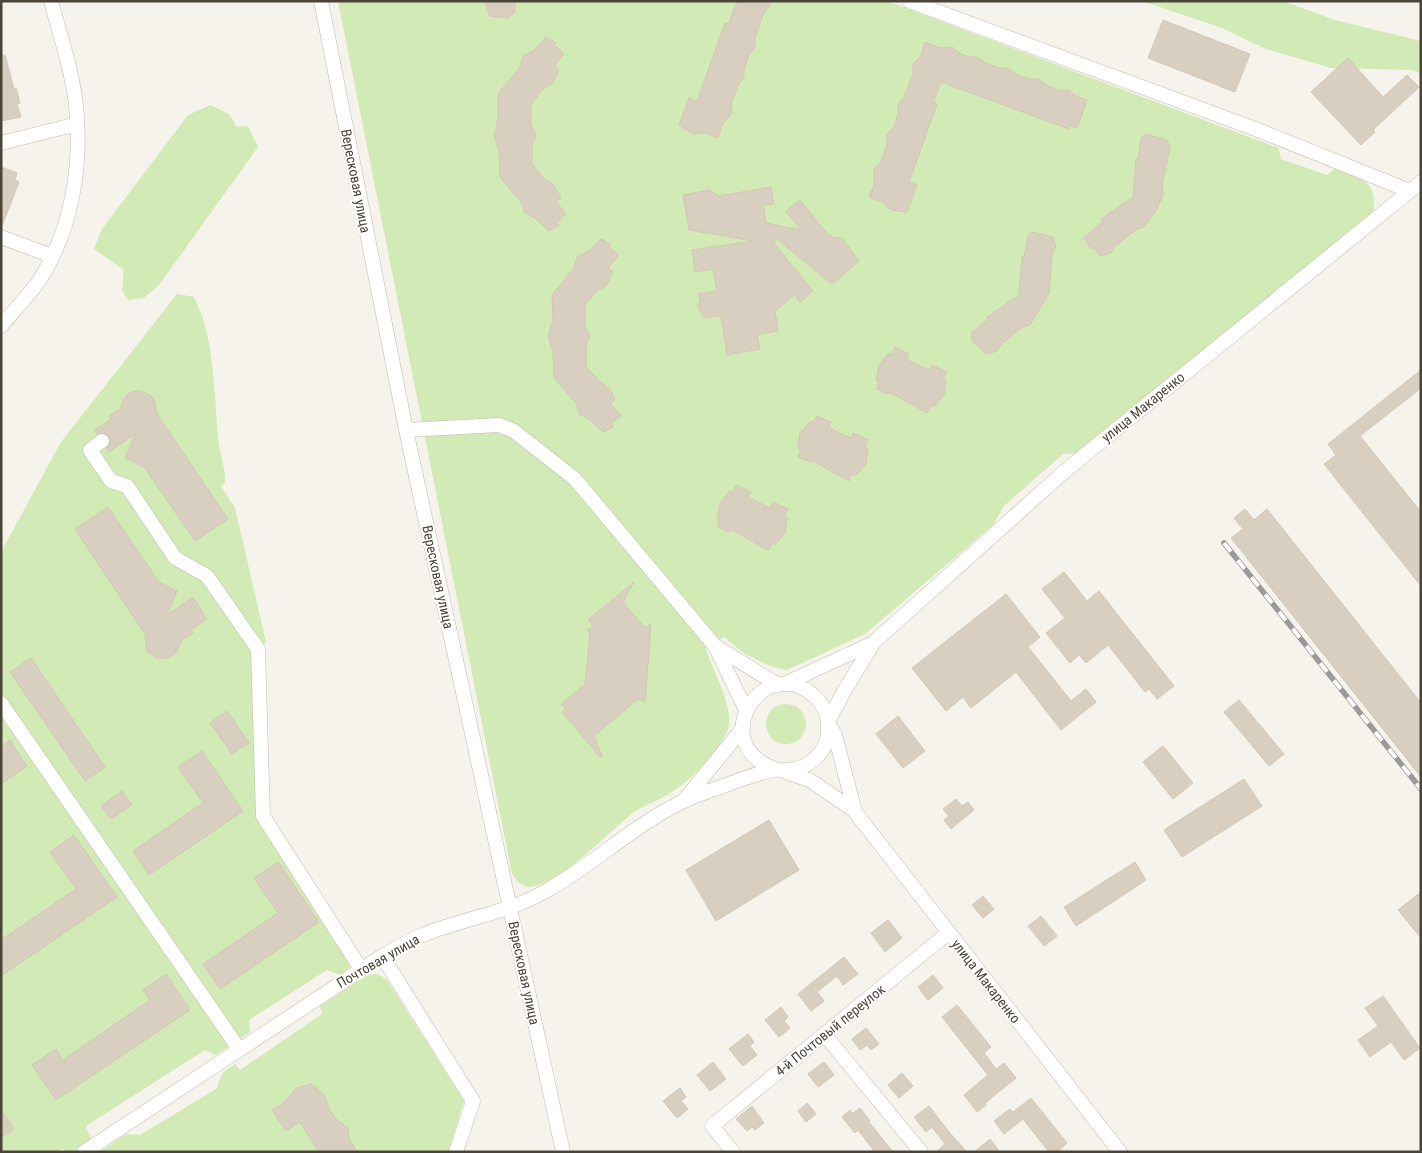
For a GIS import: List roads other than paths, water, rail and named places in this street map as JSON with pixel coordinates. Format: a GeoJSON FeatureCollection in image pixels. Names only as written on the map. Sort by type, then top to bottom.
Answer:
{"type":"FeatureCollection","features":[{"type":"Feature","properties":{"kind":"street"},"geometry":{"type":"LineString","coordinates":[[1,326],[42,277],[60,238],[74,195],[79,142],[76,102],[52,1]]}},
{"type":"Feature","properties":{"kind":"street","name":"Вересковая улица"},"geometry":{"type":"LineString","coordinates":[[320,1],[406,430],[564,1152]]}},
{"type":"Feature","properties":{"kind":"street"},"geometry":{"type":"LineString","coordinates":[[909,1],[1415,186]]}},
{"type":"Feature","properties":{"kind":"street"},"geometry":{"type":"LineString","coordinates":[[1,143],[77,124]]}},
{"type":"Feature","properties":{"kind":"street","name":"улица Макаренко"},"geometry":{"type":"LineString","coordinates":[[852,809],[834,735],[828,722],[874,642],[1064,471],[1415,186]]}},
{"type":"Feature","properties":{"kind":"street"},"geometry":{"type":"LineString","coordinates":[[1,237],[52,256]]}},
{"type":"Feature","properties":{"kind":"street"},"geometry":{"type":"LineString","coordinates":[[406,430],[499,426],[514,431],[575,479],[715,646],[746,710]]}},
{"type":"Feature","properties":{"kind":"street"},"geometry":{"type":"LineString","coordinates":[[102,441],[90,450],[111,481],[127,486],[175,558],[207,576],[258,649],[263,816],[361,969]]}},
{"type":"Feature","properties":{"kind":"street","name":"улица Макаренко"},"geometry":{"type":"LineString","coordinates":[[781,685],[874,642]]}},
{"type":"Feature","properties":{"kind":"street"},"geometry":{"type":"LineString","coordinates":[[715,646],[781,685],[804,689],[816,697],[824,709],[828,722],[826,742],[814,760],[801,768],[778,770],[762,763],[752,754],[745,741],[743,728],[746,710],[762,692],[781,685]]}},
{"type":"Feature","properties":{"kind":"street"},"geometry":{"type":"LineString","coordinates":[[1,703],[239,1049]]}},
{"type":"Feature","properties":{"kind":"street","name":"Почтовая улица"},"geometry":{"type":"LineString","coordinates":[[685,799],[743,728]]}},
{"type":"Feature","properties":{"kind":"street","name":"улица Макаренко"},"geometry":{"type":"LineString","coordinates":[[778,770],[811,781],[852,809],[1120,1152]]}},
{"type":"Feature","properties":{"kind":"street","name":"Почтовая улица"},"geometry":{"type":"LineString","coordinates":[[84,1152],[382,956],[425,934],[510,909],[546,891],[598,857],[635,829],[685,799],[778,770]]}},
{"type":"Feature","properties":{"kind":"street","name":"4-й Почтовый переулок"},"geometry":{"type":"LineString","coordinates":[[733,1152],[712,1126],[948,933]]}},
{"type":"Feature","properties":{"kind":"street"},"geometry":{"type":"LineString","coordinates":[[382,956],[473,1101],[456,1152]]}},
{"type":"Feature","properties":{"kind":"street"},"geometry":{"type":"LineString","coordinates":[[824,1034],[921,1152]]}},
{"type":"Feature","properties":{"kind":"railway"},"geometry":{"type":"LineString","coordinates":[[1224,543],[1421,789]]}}]}
